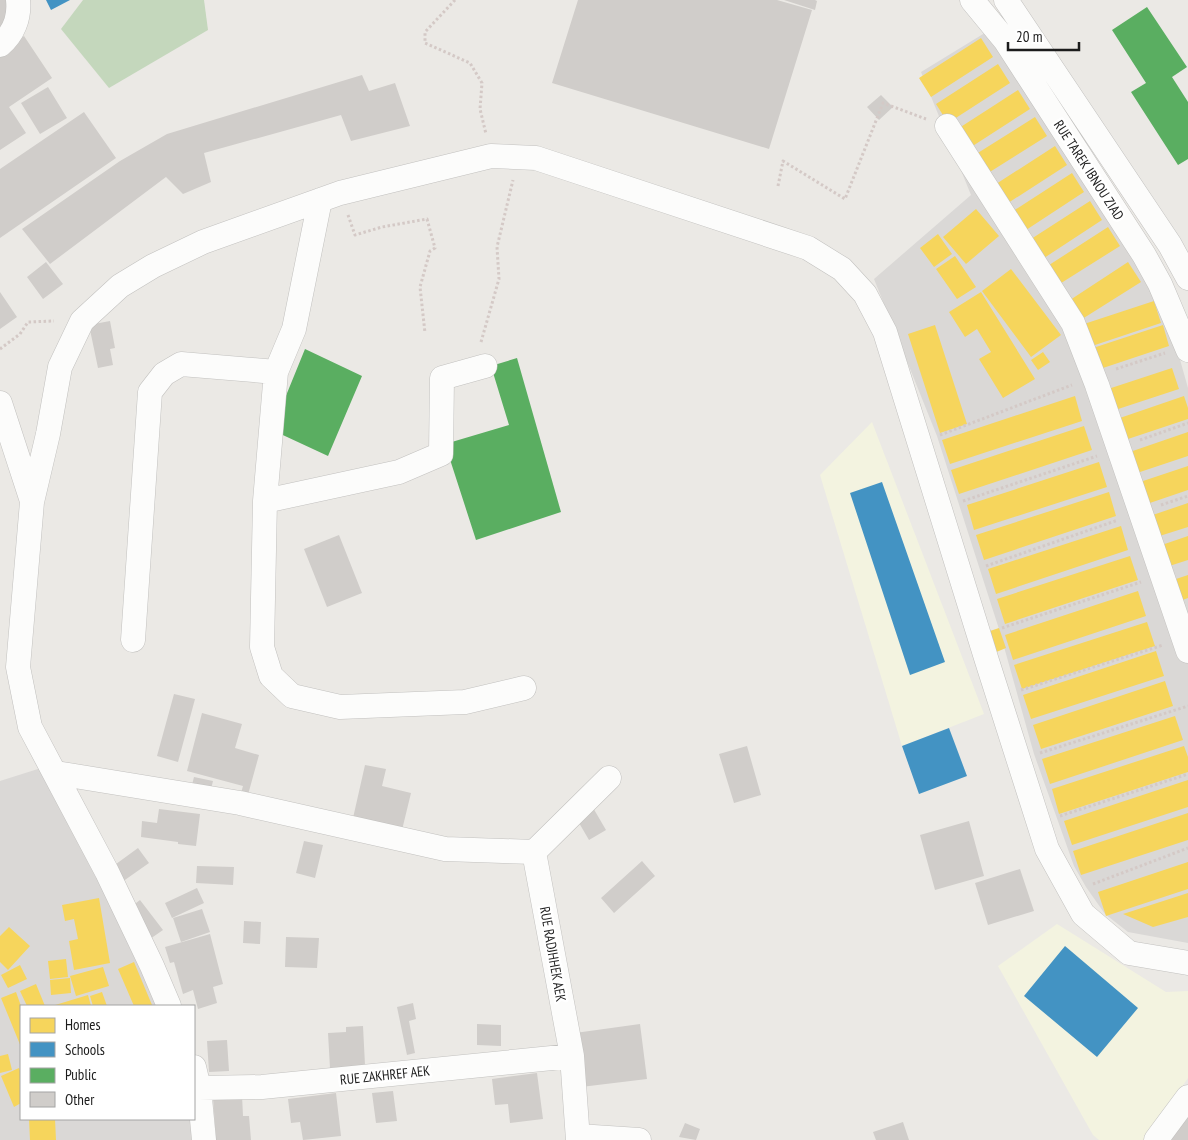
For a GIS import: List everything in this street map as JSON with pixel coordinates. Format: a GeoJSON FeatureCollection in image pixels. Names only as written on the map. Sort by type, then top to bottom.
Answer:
{"type":"FeatureCollection","features":[{"type":"Feature","properties":{"kind":"street"},"geometry":{"type":"LineString","coordinates":[[0,45],[10,37],[16,22],[18,0]]}},
{"type":"Feature","properties":{"kind":"street","name":"RUE TAREK IBNOU ZIAD"},"geometry":{"type":"LineString","coordinates":[[972,0],[1005,40],[1144,254],[1160,284],[1178,351]]}},
{"type":"Feature","properties":{"kind":"street","name":"RUE TAREK IBNOU ZIAD"},"geometry":{"type":"LineString","coordinates":[[1006,0],[1186,270]]}},
{"type":"Feature","properties":{"kind":"street"},"geometry":{"type":"LineString","coordinates":[[946,126],[1073,324],[1094,377],[1186,645]]}},
{"type":"Feature","properties":{"kind":"street"},"geometry":{"type":"LineString","coordinates":[[169,1005],[144,949],[56,773],[30,728],[18,667],[32,502],[48,434],[60,367],[82,321],[120,286],[153,266],[202,242],[340,193],[491,156],[536,158],[808,248],[842,268],[865,294],[885,332],[987,661],[1048,849],[1083,914],[1129,953],[1188,963]]}},
{"type":"Feature","properties":{"kind":"street"},"geometry":{"type":"LineString","coordinates":[[320,200],[294,329],[276,372],[265,501],[262,648],[271,676],[292,696],[340,707],[464,702],[524,688]]}},
{"type":"Feature","properties":{"kind":"street"},"geometry":{"type":"LineString","coordinates":[[1160,284],[1186,270]]}},
{"type":"Feature","properties":{"kind":"street"},"geometry":{"type":"LineString","coordinates":[[133,640],[150,392],[164,374],[181,364],[276,372]]}},
{"type":"Feature","properties":{"kind":"street"},"geometry":{"type":"LineString","coordinates":[[265,501],[399,472],[441,454],[442,378],[479,368]]}},
{"type":"Feature","properties":{"kind":"street"},"geometry":{"type":"LineString","coordinates":[[0,403],[32,502]]}},
{"type":"Feature","properties":{"kind":"street"},"geometry":{"type":"LineString","coordinates":[[56,773],[240,804],[445,849],[534,852],[609,778]]}},
{"type":"Feature","properties":{"kind":"street","name":"RUE RADJHHEK AEK"},"geometry":{"type":"LineString","coordinates":[[534,852],[572,1056],[578,1138]]}},
{"type":"Feature","properties":{"kind":"street","name":"RUE ZAKHREF AEK"},"geometry":{"type":"LineString","coordinates":[[196,1078],[262,1087],[572,1056]]}},
{"type":"Feature","properties":{"kind":"street"},"geometry":{"type":"LineString","coordinates":[[196,1078],[204,1140]]}},
{"type":"Feature","properties":{"kind":"street"},"geometry":{"type":"LineString","coordinates":[[1156,1140],[1188,1097]]}},
{"type":"Feature","properties":{"kind":"street"},"geometry":{"type":"LineString","coordinates":[[578,1138],[639,1140]]}},
{"type":"Feature","properties":{"kind":"path"},"geometry":{"type":"LineString","coordinates":[[454,0],[425,32],[425,43],[470,63],[482,83],[480,109]]}},
{"type":"Feature","properties":{"kind":"path"},"geometry":{"type":"LineString","coordinates":[[778,186],[783,161],[845,199],[883,103],[946,126]]}},
{"type":"Feature","properties":{"kind":"path"},"geometry":{"type":"LineString","coordinates":[[479,368],[499,279],[497,248],[514,174]]}},
{"type":"Feature","properties":{"kind":"path"},"geometry":{"type":"LineString","coordinates":[[355,235],[382,227],[427,219],[436,248],[430,251],[420,287],[425,333]]}},
{"type":"Feature","properties":{"kind":"path"},"geometry":{"type":"LineString","coordinates":[[0,349],[20,334],[28,322],[54,321]]}},
{"type":"Feature","properties":{"kind":"path"},"geometry":{"type":"LineString","coordinates":[[937,436],[1094,377],[1178,351]]}},
{"type":"Feature","properties":{"kind":"path"},"geometry":{"type":"LineString","coordinates":[[960,502],[1188,423]]}},
{"type":"Feature","properties":{"kind":"path"},"geometry":{"type":"LineString","coordinates":[[986,566],[1140,512]]}},
{"type":"Feature","properties":{"kind":"path"},"geometry":{"type":"LineString","coordinates":[[999,629],[1162,576]]}},
{"type":"Feature","properties":{"kind":"path"},"geometry":{"type":"LineString","coordinates":[[1018,691],[1186,645]]}},
{"type":"Feature","properties":{"kind":"path"},"geometry":{"type":"LineString","coordinates":[[1034,754],[1188,706]]}},
{"type":"Feature","properties":{"kind":"path"},"geometry":{"type":"LineString","coordinates":[[1057,817],[1188,774]]}},
{"type":"Feature","properties":{"kind":"path"},"geometry":{"type":"LineString","coordinates":[[1086,887],[1188,848]]}},
{"type":"Feature","properties":{"kind":"shaded area"},"geometry":{"type":"Polygon","coordinates":[[[83,0],[204,0],[208,30],[109,88],[61,29],[83,0]]]}},
{"type":"Feature","properties":{"kind":"shaded area"},"geometry":{"type":"Polygon","coordinates":[[[988,31],[1149,270],[1177,349],[1188,388],[1188,943],[1128,932],[1105,914],[1074,866],[1034,754],[999,629],[937,436],[874,279],[971,195],[921,72],[988,31]]]}},
{"type":"Feature","properties":{"kind":"shaded area"},"geometry":{"type":"Polygon","coordinates":[[[872,422],[984,714],[902,746],[820,475],[872,422]]]}},
{"type":"Feature","properties":{"kind":"shaded area"},"geometry":{"type":"Polygon","coordinates":[[[41,768],[163,1005],[20,1005],[20,1120],[194,1120],[201,1140],[0,1140],[0,781],[41,768]]]}},
{"type":"Feature","properties":{"kind":"shaded area"},"geometry":{"type":"Polygon","coordinates":[[[1057,924],[1166,992],[1188,991],[1188,1078],[1145,1140],[1099,1140],[1093,1135],[998,966],[1057,924]]]}},
{"type":"Feature","properties":{"kind":"building: Homes"},"geometry":{"type":"Polygon","coordinates":[[[981,38],[993,57],[931,97],[919,78],[981,38]]]}},
{"type":"Feature","properties":{"kind":"building: Homes"},"geometry":{"type":"Polygon","coordinates":[[[998,64],[1010,83],[948,123],[936,104],[998,64]]]}},
{"type":"Feature","properties":{"kind":"building: Homes"},"geometry":{"type":"Polygon","coordinates":[[[1018,90],[1030,109],[968,149],[956,130],[1018,90]]]}},
{"type":"Feature","properties":{"kind":"building: Homes"},"geometry":{"type":"Polygon","coordinates":[[[1035,117],[1047,136],[985,175],[973,156],[1035,117]]]}},
{"type":"Feature","properties":{"kind":"building: Homes"},"geometry":{"type":"Polygon","coordinates":[[[1055,146],[1067,165],[1005,205],[993,186],[1055,146]]]}},
{"type":"Feature","properties":{"kind":"building: Homes"},"geometry":{"type":"Polygon","coordinates":[[[1072,173],[1084,192],[1023,232],[1010,213],[1072,173]]]}},
{"type":"Feature","properties":{"kind":"building: Homes"},"geometry":{"type":"Polygon","coordinates":[[[1090,201],[1102,220],[1041,260],[1028,241],[1090,201]]]}},
{"type":"Feature","properties":{"kind":"building: Homes"},"geometry":{"type":"Polygon","coordinates":[[[976,209],[999,236],[966,264],[943,237],[976,209]]]}},
{"type":"Feature","properties":{"kind":"building: Homes"},"geometry":{"type":"Polygon","coordinates":[[[1108,227],[1120,246],[1058,285],[1046,267],[1108,227]]]}},
{"type":"Feature","properties":{"kind":"building: Homes"},"geometry":{"type":"Polygon","coordinates":[[[938,234],[952,254],[934,267],[920,248],[938,234]]]}},
{"type":"Feature","properties":{"kind":"building: Homes"},"geometry":{"type":"Polygon","coordinates":[[[955,256],[976,287],[957,299],[936,269],[955,256]]]}},
{"type":"Feature","properties":{"kind":"building: Homes"},"geometry":{"type":"Polygon","coordinates":[[[1128,262],[1141,282],[1079,321],[1067,302],[1128,262]]]}},
{"type":"Feature","properties":{"kind":"building: Homes"},"geometry":{"type":"Polygon","coordinates":[[[1011,269],[1061,335],[1031,357],[982,291],[1011,269]]]}},
{"type":"Feature","properties":{"kind":"building: Homes"},"geometry":{"type":"Polygon","coordinates":[[[981,292],[1035,379],[1003,398],[979,359],[991,352],[977,329],[965,337],[949,312],[981,292]]]}},
{"type":"Feature","properties":{"kind":"building: Homes"},"geometry":{"type":"Polygon","coordinates":[[[1154,301],[1161,323],[1092,346],[1084,324],[1154,301]]]}},
{"type":"Feature","properties":{"kind":"building: Homes"},"geometry":{"type":"Polygon","coordinates":[[[935,325],[967,424],[940,433],[908,334],[935,325]]]}},
{"type":"Feature","properties":{"kind":"building: Homes"},"geometry":{"type":"Polygon","coordinates":[[[1163,325],[1169,346],[1100,369],[1093,348],[1163,325]]]}},
{"type":"Feature","properties":{"kind":"building: Homes"},"geometry":{"type":"Polygon","coordinates":[[[1043,352],[1050,362],[1038,370],[1031,360],[1043,352]]]}},
{"type":"Feature","properties":{"kind":"building: Homes"},"geometry":{"type":"Polygon","coordinates":[[[1172,368],[1179,389],[1109,412],[1102,391],[1172,368]]]}},
{"type":"Feature","properties":{"kind":"building: Homes"},"geometry":{"type":"Polygon","coordinates":[[[1075,396],[1082,421],[950,464],[942,440],[1075,396]]]}},
{"type":"Feature","properties":{"kind":"building: Homes"},"geometry":{"type":"Polygon","coordinates":[[[1184,396],[1188,408],[1188,419],[1122,441],[1114,420],[1184,396]]]}},
{"type":"Feature","properties":{"kind":"building: Homes"},"geometry":{"type":"Polygon","coordinates":[[[1084,426],[1092,450],[959,494],[951,470],[1084,426]]]}},
{"type":"Feature","properties":{"kind":"building: Homes"},"geometry":{"type":"Polygon","coordinates":[[[1188,432],[1188,456],[1131,475],[1124,454],[1188,432]]]}},
{"type":"Feature","properties":{"kind":"building: Homes"},"geometry":{"type":"Polygon","coordinates":[[[1099,462],[1107,487],[974,530],[967,505],[1099,462]]]}},
{"type":"Feature","properties":{"kind":"building: Homes"},"geometry":{"type":"Polygon","coordinates":[[[1188,466],[1188,490],[1141,506],[1134,484],[1188,466]]]}},
{"type":"Feature","properties":{"kind":"building: Homes"},"geometry":{"type":"Polygon","coordinates":[[[1109,492],[1116,516],[984,560],[976,535],[1109,492]]]}},
{"type":"Feature","properties":{"kind":"building: Homes"},"geometry":{"type":"Polygon","coordinates":[[[1188,503],[1188,527],[1150,539],[1144,518],[1188,503]]]}},
{"type":"Feature","properties":{"kind":"building: Homes"},"geometry":{"type":"Polygon","coordinates":[[[1121,526],[1128,550],[996,594],[988,569],[1121,526]]]}},
{"type":"Feature","properties":{"kind":"building: Homes"},"geometry":{"type":"Polygon","coordinates":[[[1188,536],[1188,560],[1160,569],[1153,548],[1188,536]]]}},
{"type":"Feature","properties":{"kind":"building: Homes"},"geometry":{"type":"Polygon","coordinates":[[[1130,556],[1138,580],[1005,624],[997,599],[1130,556]]]}},
{"type":"Feature","properties":{"kind":"building: Homes"},"geometry":{"type":"Polygon","coordinates":[[[1188,575],[1188,598],[1174,603],[1167,582],[1188,575]]]}},
{"type":"Feature","properties":{"kind":"building: Homes"},"geometry":{"type":"Polygon","coordinates":[[[1138,591],[1146,616],[1013,660],[1005,635],[1138,591]]]}},
{"type":"Feature","properties":{"kind":"building: Homes"},"geometry":{"type":"Polygon","coordinates":[[[1147,622],[1155,646],[1022,689],[1014,665],[1147,622]]]}},
{"type":"Feature","properties":{"kind":"building: Homes"},"geometry":{"type":"Polygon","coordinates":[[[999,628],[1006,648],[994,653],[987,632],[999,628]]]}},
{"type":"Feature","properties":{"kind":"building: Homes"},"geometry":{"type":"Polygon","coordinates":[[[1156,651],[1164,676],[1031,719],[1023,695],[1156,651]]]}},
{"type":"Feature","properties":{"kind":"building: Homes"},"geometry":{"type":"Polygon","coordinates":[[[1165,681],[1173,706],[1041,749],[1033,725],[1165,681]]]}},
{"type":"Feature","properties":{"kind":"building: Homes"},"geometry":{"type":"Polygon","coordinates":[[[1175,716],[1183,740],[1050,784],[1042,759],[1175,716]]]}},
{"type":"Feature","properties":{"kind":"building: Homes"},"geometry":{"type":"Polygon","coordinates":[[[1184,746],[1188,757],[1188,772],[1059,814],[1052,789],[1184,746]]]}},
{"type":"Feature","properties":{"kind":"building: Homes"},"geometry":{"type":"Polygon","coordinates":[[[1188,780],[1188,807],[1072,845],[1064,821],[1188,780]]]}},
{"type":"Feature","properties":{"kind":"building: Homes"},"geometry":{"type":"Polygon","coordinates":[[[1188,813],[1188,840],[1081,875],[1073,851],[1188,813]]]}},
{"type":"Feature","properties":{"kind":"building: Homes"},"geometry":{"type":"Polygon","coordinates":[[[1188,862],[1188,889],[1106,916],[1098,892],[1188,862]]]}},
{"type":"Feature","properties":{"kind":"building: Homes"},"geometry":{"type":"Polygon","coordinates":[[[1188,893],[1188,917],[1153,927],[1123,914],[1188,893]]]}},
{"type":"Feature","properties":{"kind":"building: Homes"},"geometry":{"type":"Polygon","coordinates":[[[99,898],[110,963],[74,970],[69,941],[78,939],[74,919],[65,921],[62,905],[99,898]]]}},
{"type":"Feature","properties":{"kind":"building: Homes"},"geometry":{"type":"Polygon","coordinates":[[[9,927],[30,946],[8,970],[0,962],[0,936],[9,927]]]}},
{"type":"Feature","properties":{"kind":"building: Homes"},"geometry":{"type":"Polygon","coordinates":[[[66,959],[68,977],[50,979],[48,961],[66,959]]]}},
{"type":"Feature","properties":{"kind":"building: Homes"},"geometry":{"type":"Polygon","coordinates":[[[134,962],[152,1005],[134,1005],[118,969],[134,962]]]}},
{"type":"Feature","properties":{"kind":"building: Homes"},"geometry":{"type":"Polygon","coordinates":[[[20,965],[27,979],[8,988],[1,975],[20,965]]]}},
{"type":"Feature","properties":{"kind":"building: Homes"},"geometry":{"type":"Polygon","coordinates":[[[103,967],[109,986],[76,996],[70,976],[103,967]]]}},
{"type":"Feature","properties":{"kind":"building: Homes"},"geometry":{"type":"Polygon","coordinates":[[[70,978],[71,993],[51,995],[50,980],[70,978]]]}},
{"type":"Feature","properties":{"kind":"building: Homes"},"geometry":{"type":"Polygon","coordinates":[[[36,984],[45,1005],[27,1005],[20,991],[36,984]]]}},
{"type":"Feature","properties":{"kind":"building: Homes"},"geometry":{"type":"Polygon","coordinates":[[[16,992],[21,1005],[20,1045],[1,998],[16,992]]]}},
{"type":"Feature","properties":{"kind":"building: Homes"},"geometry":{"type":"Polygon","coordinates":[[[102,992],[107,1005],[93,1005],[90,996],[102,992]]]}},
{"type":"Feature","properties":{"kind":"building: Homes"},"geometry":{"type":"Polygon","coordinates":[[[88,995],[91,1005],[55,1005],[88,995]]]}},
{"type":"Feature","properties":{"kind":"building: Homes"},"geometry":{"type":"Polygon","coordinates":[[[8,1054],[12,1070],[0,1073],[0,1056],[8,1054]]]}},
{"type":"Feature","properties":{"kind":"building: Homes"},"geometry":{"type":"Polygon","coordinates":[[[19,1068],[20,1104],[14,1107],[1,1076],[19,1068]]]}},
{"type":"Feature","properties":{"kind":"building: Homes"},"geometry":{"type":"Polygon","coordinates":[[[29,1120],[55,1120],[56,1140],[30,1140],[29,1120]]]}},
{"type":"Feature","properties":{"kind":"building: Schools"},"geometry":{"type":"Polygon","coordinates":[[[46,0],[70,0],[51,10],[46,0]]]}},
{"type":"Feature","properties":{"kind":"building: Schools"},"geometry":{"type":"Polygon","coordinates":[[[882,482],[945,662],[910,675],[850,493],[882,482]]]}},
{"type":"Feature","properties":{"kind":"building: Schools"},"geometry":{"type":"Polygon","coordinates":[[[949,728],[967,776],[919,794],[902,746],[949,728]]]}},
{"type":"Feature","properties":{"kind":"building: Schools"},"geometry":{"type":"Polygon","coordinates":[[[1065,946],[1138,1008],[1097,1057],[1024,996],[1065,946]]]}},
{"type":"Feature","properties":{"kind":"building: Public"},"geometry":{"type":"Polygon","coordinates":[[[1147,7],[1187,67],[1172,77],[1188,102],[1188,159],[1178,165],[1131,92],[1146,83],[1112,30],[1147,7]]]}},
{"type":"Feature","properties":{"kind":"building: Public"},"geometry":{"type":"Polygon","coordinates":[[[305,349],[362,376],[328,456],[272,430],[305,349]]]}},
{"type":"Feature","properties":{"kind":"building: Public"},"geometry":{"type":"Polygon","coordinates":[[[517,358],[561,512],[476,540],[445,444],[509,425],[491,366],[517,358]]]}},
{"type":"Feature","properties":{"kind":"building: Other"},"geometry":{"type":"Polygon","coordinates":[[[0,0],[6,0],[7,37],[0,38],[0,0]]]}},
{"type":"Feature","properties":{"kind":"building: Other"},"geometry":{"type":"Polygon","coordinates":[[[578,0],[777,0],[812,10],[769,149],[552,83],[578,0]]]}},
{"type":"Feature","properties":{"kind":"building: Other"},"geometry":{"type":"Polygon","coordinates":[[[784,0],[815,0],[817,1],[815,10],[784,0]]]}},
{"type":"Feature","properties":{"kind":"building: Other"},"geometry":{"type":"Polygon","coordinates":[[[24,36],[52,78],[9,107],[26,133],[0,150],[0,52],[24,36]]]}},
{"type":"Feature","properties":{"kind":"building: Other"},"geometry":{"type":"Polygon","coordinates":[[[362,75],[369,91],[395,83],[410,126],[351,141],[341,115],[204,153],[211,182],[183,194],[166,177],[50,264],[22,229],[120,161],[167,134],[362,75]]]}},
{"type":"Feature","properties":{"kind":"building: Other"},"geometry":{"type":"Polygon","coordinates":[[[48,87],[67,118],[40,134],[21,103],[48,87]]]}},
{"type":"Feature","properties":{"kind":"building: Other"},"geometry":{"type":"Polygon","coordinates":[[[881,95],[893,107],[879,120],[867,107],[881,95]]]}},
{"type":"Feature","properties":{"kind":"building: Other"},"geometry":{"type":"Polygon","coordinates":[[[84,112],[116,158],[0,238],[0,169],[84,112]]]}},
{"type":"Feature","properties":{"kind":"building: Other"},"geometry":{"type":"Polygon","coordinates":[[[46,262],[63,284],[43,299],[27,277],[46,262]]]}},
{"type":"Feature","properties":{"kind":"building: Other"},"geometry":{"type":"Polygon","coordinates":[[[0,292],[17,317],[0,329],[0,292]]]}},
{"type":"Feature","properties":{"kind":"building: Other"},"geometry":{"type":"Polygon","coordinates":[[[110,321],[115,348],[110,349],[113,365],[98,368],[89,325],[110,321]]]}},
{"type":"Feature","properties":{"kind":"building: Other"},"geometry":{"type":"Polygon","coordinates":[[[339,535],[362,593],[327,607],[304,549],[339,535]]]}},
{"type":"Feature","properties":{"kind":"building: Other"},"geometry":{"type":"Polygon","coordinates":[[[174,694],[195,699],[178,762],[157,756],[174,694]]]}},
{"type":"Feature","properties":{"kind":"building: Other"},"geometry":{"type":"Polygon","coordinates":[[[202,713],[242,724],[235,748],[259,755],[246,802],[239,800],[243,786],[187,771],[202,713]]]}},
{"type":"Feature","properties":{"kind":"building: Other"},"geometry":{"type":"Polygon","coordinates":[[[747,746],[761,795],[734,803],[719,754],[747,746]]]}},
{"type":"Feature","properties":{"kind":"building: Other"},"geometry":{"type":"Polygon","coordinates":[[[365,765],[386,769],[382,786],[411,793],[402,830],[353,818],[365,765]]]}},
{"type":"Feature","properties":{"kind":"building: Other"},"geometry":{"type":"Polygon","coordinates":[[[194,777],[213,781],[209,797],[190,793],[194,777]]]}},
{"type":"Feature","properties":{"kind":"building: Other"},"geometry":{"type":"Polygon","coordinates":[[[592,806],[606,830],[589,840],[575,816],[592,806]]]}},
{"type":"Feature","properties":{"kind":"building: Other"},"geometry":{"type":"Polygon","coordinates":[[[159,809],[200,814],[196,846],[141,837],[142,821],[157,823],[159,809]]]}},
{"type":"Feature","properties":{"kind":"building: Other"},"geometry":{"type":"Polygon","coordinates":[[[969,821],[984,876],[935,890],[920,835],[969,821]]]}},
{"type":"Feature","properties":{"kind":"building: Other"},"geometry":{"type":"Polygon","coordinates":[[[304,841],[323,845],[315,878],[296,873],[304,841]]]}},
{"type":"Feature","properties":{"kind":"building: Other"},"geometry":{"type":"Polygon","coordinates":[[[138,848],[149,863],[122,882],[112,867],[138,848]]]}},
{"type":"Feature","properties":{"kind":"building: Other"},"geometry":{"type":"Polygon","coordinates":[[[642,861],[655,876],[614,913],[601,898],[642,861]]]}},
{"type":"Feature","properties":{"kind":"building: Other"},"geometry":{"type":"Polygon","coordinates":[[[197,866],[234,867],[233,885],[196,883],[197,866]]]}},
{"type":"Feature","properties":{"kind":"building: Other"},"geometry":{"type":"Polygon","coordinates":[[[1020,869],[1034,911],[988,925],[975,883],[1020,869]]]}},
{"type":"Feature","properties":{"kind":"building: Other"},"geometry":{"type":"Polygon","coordinates":[[[197,888],[204,903],[172,918],[165,903],[197,888]]]}},
{"type":"Feature","properties":{"kind":"building: Other"},"geometry":{"type":"Polygon","coordinates":[[[140,900],[163,930],[150,939],[127,910],[140,900]]]}},
{"type":"Feature","properties":{"kind":"building: Other"},"geometry":{"type":"Polygon","coordinates":[[[202,909],[210,932],[181,942],[173,918],[202,909]]]}},
{"type":"Feature","properties":{"kind":"building: Other"},"geometry":{"type":"Polygon","coordinates":[[[244,921],[261,922],[260,944],[243,943],[244,921]]]}},
{"type":"Feature","properties":{"kind":"building: Other"},"geometry":{"type":"Polygon","coordinates":[[[210,934],[223,984],[213,987],[217,1003],[198,1009],[193,990],[183,994],[174,962],[170,963],[165,947],[210,934]]]}},
{"type":"Feature","properties":{"kind":"building: Other"},"geometry":{"type":"Polygon","coordinates":[[[286,937],[319,938],[317,968],[285,967],[286,937]]]}},
{"type":"Feature","properties":{"kind":"building: Other"},"geometry":{"type":"Polygon","coordinates":[[[413,1003],[416,1019],[409,1021],[415,1053],[407,1055],[397,1007],[413,1003]]]}},
{"type":"Feature","properties":{"kind":"building: Other"},"geometry":{"type":"Polygon","coordinates":[[[477,1024],[501,1025],[501,1046],[477,1045],[477,1024]]]}},
{"type":"Feature","properties":{"kind":"building: Other"},"geometry":{"type":"Polygon","coordinates":[[[640,1024],[647,1079],[581,1087],[575,1033],[640,1024]]]}},
{"type":"Feature","properties":{"kind":"building: Other"},"geometry":{"type":"Polygon","coordinates":[[[363,1026],[365,1065],[330,1068],[328,1033],[346,1032],[346,1027],[363,1026]]]}},
{"type":"Feature","properties":{"kind":"building: Other"},"geometry":{"type":"Polygon","coordinates":[[[227,1040],[229,1071],[209,1072],[207,1041],[227,1040]]]}},
{"type":"Feature","properties":{"kind":"building: Other"},"geometry":{"type":"Polygon","coordinates":[[[537,1073],[543,1119],[510,1123],[508,1104],[495,1105],[492,1079],[537,1073]]]}},
{"type":"Feature","properties":{"kind":"building: Other"},"geometry":{"type":"Polygon","coordinates":[[[393,1091],[397,1121],[376,1123],[372,1093],[393,1091]]]}},
{"type":"Feature","properties":{"kind":"building: Other"},"geometry":{"type":"Polygon","coordinates":[[[336,1093],[341,1136],[303,1140],[300,1122],[291,1123],[288,1099],[336,1093]]]}},
{"type":"Feature","properties":{"kind":"building: Other"},"geometry":{"type":"Polygon","coordinates":[[[242,1095],[243,1116],[249,1116],[251,1140],[216,1140],[213,1098],[242,1095]]]}},
{"type":"Feature","properties":{"kind":"building: Other"},"geometry":{"type":"Polygon","coordinates":[[[1188,1111],[1188,1140],[1162,1140],[1188,1111]]]}},
{"type":"Feature","properties":{"kind":"building: Other"},"geometry":{"type":"Polygon","coordinates":[[[903,1122],[909,1140],[876,1140],[873,1132],[903,1122]]]}},
{"type":"Feature","properties":{"kind":"building: Other"},"geometry":{"type":"Polygon","coordinates":[[[685,1123],[700,1129],[696,1140],[679,1137],[685,1123]]]}}]}
